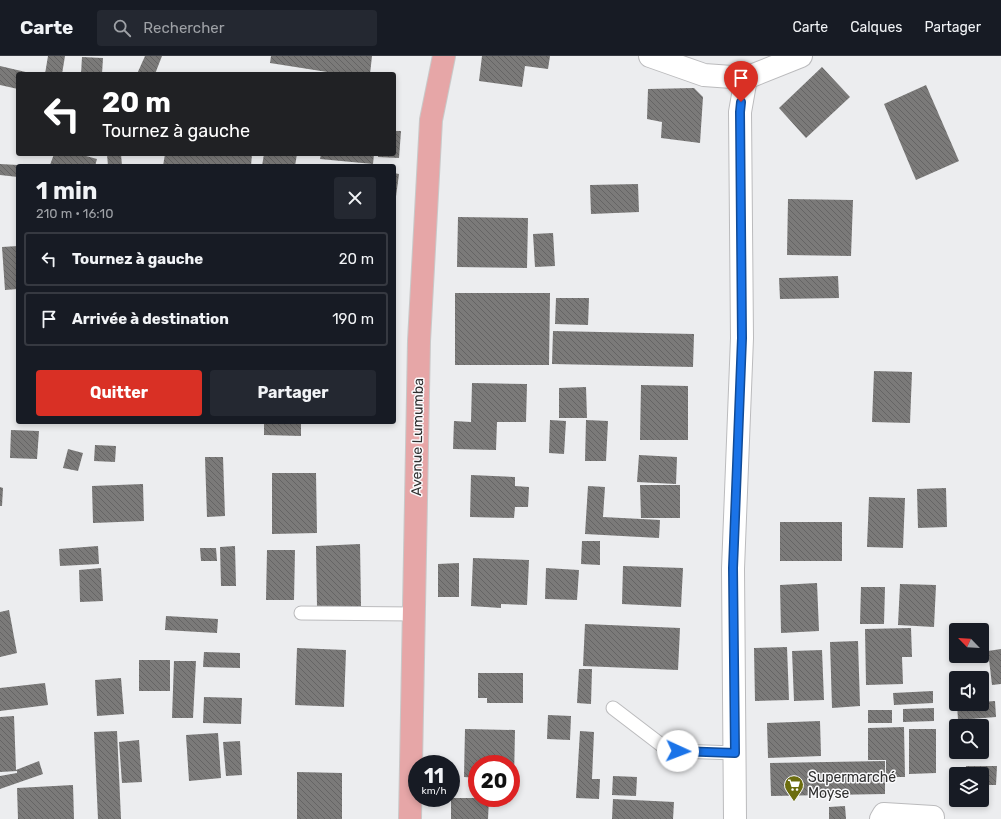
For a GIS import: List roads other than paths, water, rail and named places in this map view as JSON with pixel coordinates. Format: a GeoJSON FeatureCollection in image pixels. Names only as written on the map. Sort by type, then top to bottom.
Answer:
{"type":"FeatureCollection","features":[{"type":"Feature","properties":{"kind":"main road","name":"Avenue Lumumba"},"geometry":{"type":"LineString","coordinates":[[410,819],[419,340],[431,120],[444,56]]}},
{"type":"Feature","properties":{"kind":"street"},"geometry":{"type":"LineString","coordinates":[[650,56],[704,76],[746,78],[801,56]]}},
{"type":"Feature","properties":{"kind":"street"},"geometry":{"type":"LineString","coordinates":[[736,819],[733,568],[742,338],[740,112],[746,78]]}},
{"type":"Feature","properties":{"kind":"street"},"geometry":{"type":"LineString","coordinates":[[881,819],[884,814],[933,817]]}},
{"type":"Feature","properties":{"kind":"lane"},"geometry":{"type":"LineString","coordinates":[[301,614],[414,614]]}},
{"type":"Feature","properties":{"kind":"lane"},"geometry":{"type":"LineString","coordinates":[[613,708],[664,747],[678,751],[735,753]]}},
{"type":"Feature","properties":{"kind":"place","name":"Supermarché Moyse"},"geometry":{"type":"Point","coordinates":[794,802]}}]}
